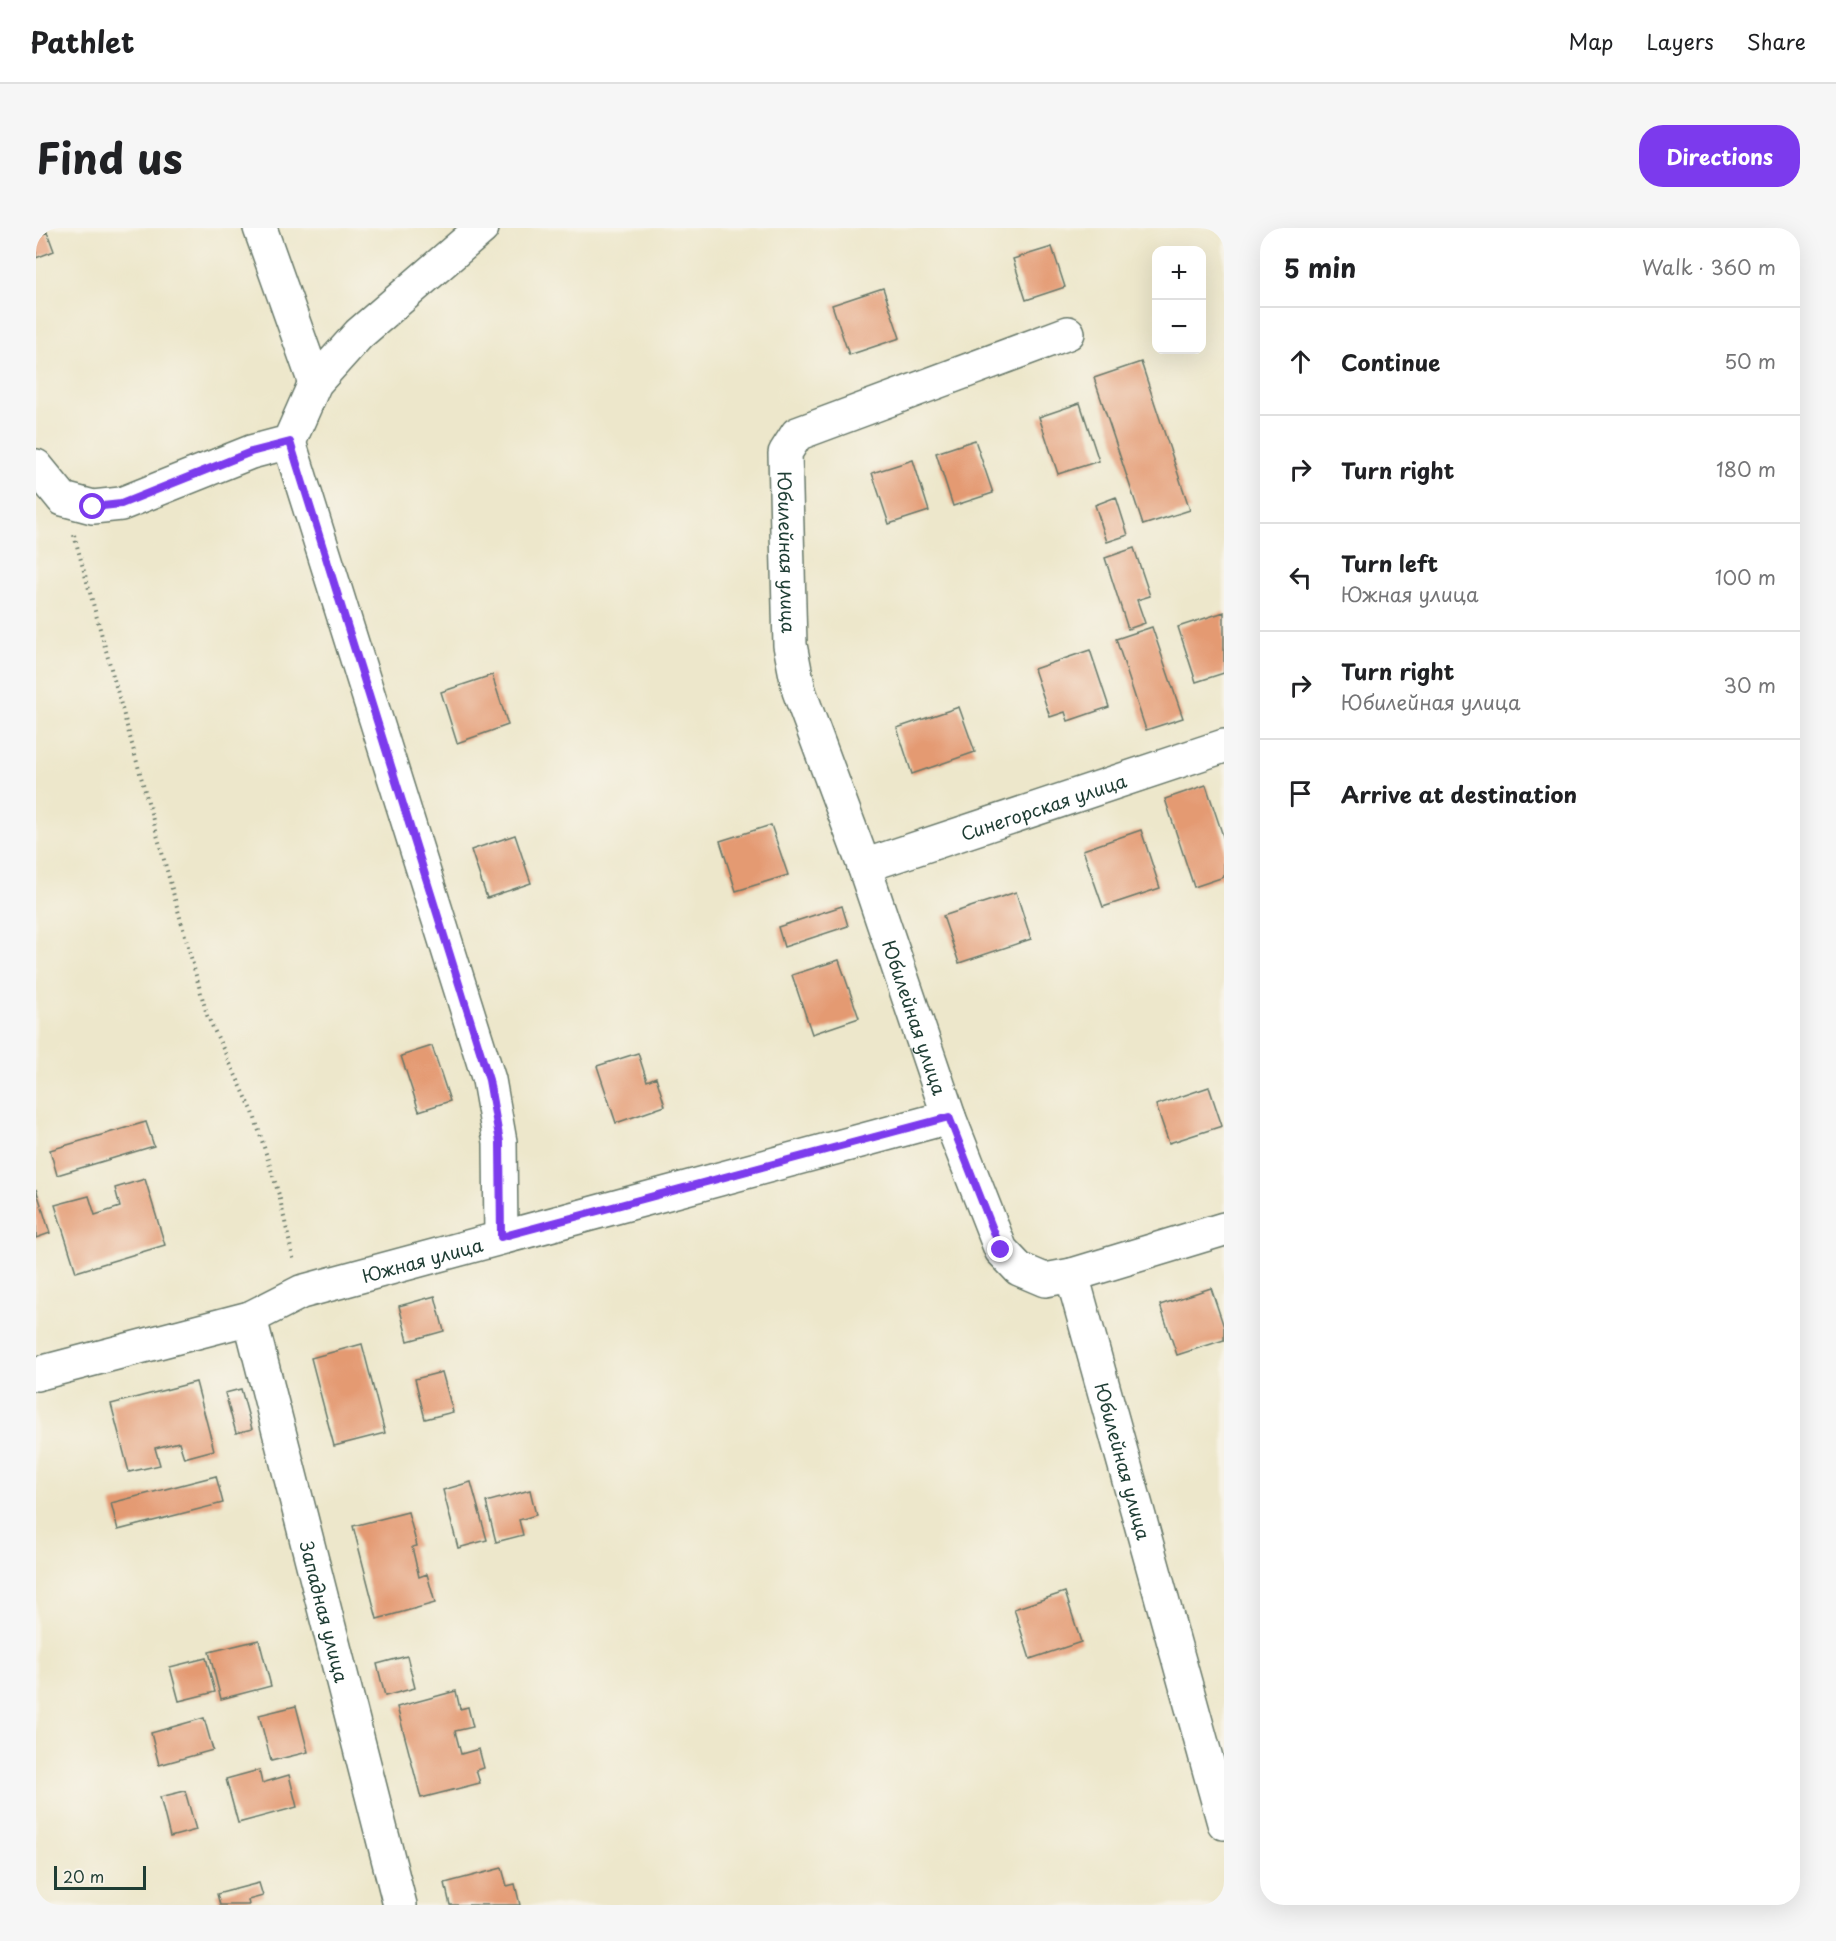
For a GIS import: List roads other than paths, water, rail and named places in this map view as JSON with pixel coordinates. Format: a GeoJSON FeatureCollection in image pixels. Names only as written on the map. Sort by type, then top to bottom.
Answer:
{"type":"FeatureCollection","features":[{"type":"Feature","properties":{"kind":"street"},"geometry":{"type":"LineString","coordinates":[[260,228],[315,384]]}},
{"type":"Feature","properties":{"kind":"street"},"geometry":{"type":"LineString","coordinates":[[482,228],[359,334],[315,384],[290,442],[489,1080],[500,1142],[501,1237]]}},
{"type":"Feature","properties":{"kind":"street","name":"Юбилейная улица"},"geometry":{"type":"LineString","coordinates":[[1068,333],[797,434],[785,453],[790,645],[799,692],[864,866],[949,1117],[1001,1250],[1019,1269],[1045,1280],[1072,1275],[1224,1823]]}},
{"type":"Feature","properties":{"kind":"street"},"geometry":{"type":"LineString","coordinates":[[36,466],[63,499],[93,507],[121,504],[251,452],[290,442]]}},
{"type":"Feature","properties":{"kind":"street","name":"Синегорская улица"},"geometry":{"type":"LineString","coordinates":[[864,866],[1224,746]]}},
{"type":"Feature","properties":{"kind":"street","name":"Южная улица"},"geometry":{"type":"LineString","coordinates":[[36,1374],[250,1318],[301,1292],[949,1117]]}},
{"type":"Feature","properties":{"kind":"street"},"geometry":{"type":"LineString","coordinates":[[1072,1275],[1224,1229]]}},
{"type":"Feature","properties":{"kind":"street","name":"Западная улица"},"geometry":{"type":"LineString","coordinates":[[250,1318],[400,1905]]}}]}
